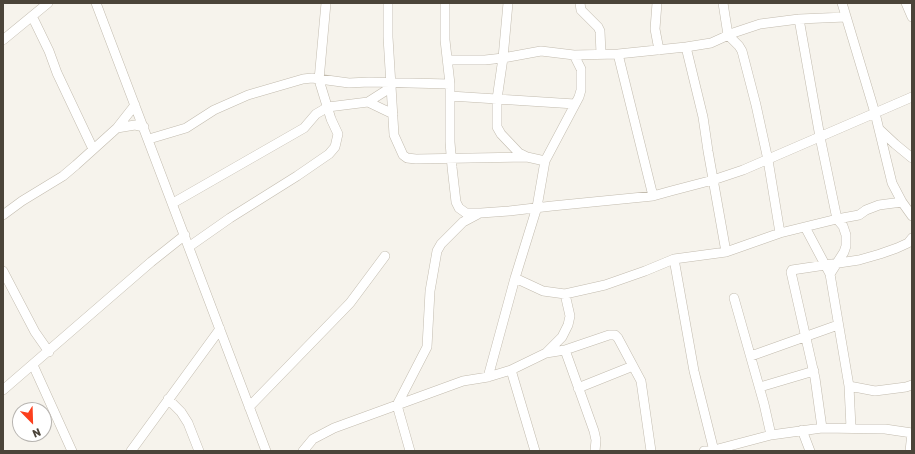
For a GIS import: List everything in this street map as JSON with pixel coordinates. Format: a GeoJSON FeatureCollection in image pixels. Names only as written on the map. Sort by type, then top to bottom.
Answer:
{"type":"FeatureCollection","features":[{"type":"Feature","properties":{"kind":"street"},"geometry":{"type":"LineString","coordinates":[[3,40],[48,3]]}},
{"type":"Feature","properties":{"kind":"street"},"geometry":{"type":"LineString","coordinates":[[96,3],[190,246],[266,451]]}},
{"type":"Feature","properties":{"kind":"street"},"geometry":{"type":"LineString","coordinates":[[190,246],[230,218],[298,176],[333,150],[337,143],[338,134],[331,119],[319,80],[326,3]]}},
{"type":"Feature","properties":{"kind":"street"},"geometry":{"type":"LineString","coordinates":[[388,3],[388,37],[392,114],[395,139],[403,155],[407,158],[451,159],[527,157],[545,161]]}},
{"type":"Feature","properties":{"kind":"street"},"geometry":{"type":"LineString","coordinates":[[445,3],[444,21],[450,84],[451,159],[455,197],[459,208],[466,213],[509,211],[654,196],[713,180],[768,160],[912,97]]}},
{"type":"Feature","properties":{"kind":"street"},"geometry":{"type":"LineString","coordinates":[[508,3],[503,58],[497,99],[497,127],[519,152],[527,157]]}},
{"type":"Feature","properties":{"kind":"street"},"geometry":{"type":"LineString","coordinates":[[580,3],[581,10],[598,27],[600,31],[601,54]]}},
{"type":"Feature","properties":{"kind":"street"},"geometry":{"type":"LineString","coordinates":[[657,3],[655,29],[659,50]]}},
{"type":"Feature","properties":{"kind":"street"},"geometry":{"type":"LineString","coordinates":[[723,3],[728,35],[742,51],[768,160],[780,233]]}},
{"type":"Feature","properties":{"kind":"street"},"geometry":{"type":"LineString","coordinates":[[842,3],[880,130],[892,183],[902,202],[912,216]]}},
{"type":"Feature","properties":{"kind":"street"},"geometry":{"type":"LineString","coordinates":[[906,3],[912,17]]}},
{"type":"Feature","properties":{"kind":"street"},"geometry":{"type":"LineString","coordinates":[[32,16],[93,149]]}},
{"type":"Feature","properties":{"kind":"street"},"geometry":{"type":"LineString","coordinates":[[448,60],[485,60],[541,51],[574,55],[618,54],[659,50],[711,43],[728,35],[760,24],[800,19],[846,17]]}},
{"type":"Feature","properties":{"kind":"street"},"geometry":{"type":"LineString","coordinates":[[800,19],[820,137],[837,219],[846,235],[846,246],[830,274]]}},
{"type":"Feature","properties":{"kind":"street"},"geometry":{"type":"LineString","coordinates":[[686,47],[703,117],[726,252]]}},
{"type":"Feature","properties":{"kind":"street"},"geometry":{"type":"LineString","coordinates":[[581,69],[589,54]]}},
{"type":"Feature","properties":{"kind":"street"},"geometry":{"type":"LineString","coordinates":[[618,54],[654,196]]}},
{"type":"Feature","properties":{"kind":"street"},"geometry":{"type":"LineString","coordinates":[[488,377],[515,278],[537,207],[545,161],[581,90],[581,69],[574,55]]}},
{"type":"Feature","properties":{"kind":"street"},"geometry":{"type":"LineString","coordinates":[[149,140],[182,129],[214,110],[248,96],[303,79],[390,85],[410,82],[450,84]]}},
{"type":"Feature","properties":{"kind":"street"},"geometry":{"type":"LineString","coordinates":[[173,203],[304,128],[316,114],[328,107],[368,102],[390,85]]}},
{"type":"Feature","properties":{"kind":"street"},"geometry":{"type":"LineString","coordinates":[[450,96],[575,104]]}},
{"type":"Feature","properties":{"kind":"street"},"geometry":{"type":"LineString","coordinates":[[368,102],[392,114]]}},
{"type":"Feature","properties":{"kind":"street"},"geometry":{"type":"LineString","coordinates":[[3,215],[22,201],[63,176],[117,128],[135,105]]}},
{"type":"Feature","properties":{"kind":"street"},"geometry":{"type":"LineString","coordinates":[[117,128],[131,125],[144,127]]}},
{"type":"Feature","properties":{"kind":"street"},"geometry":{"type":"LineString","coordinates":[[880,130],[912,158]]}},
{"type":"Feature","properties":{"kind":"street"},"geometry":{"type":"LineString","coordinates":[[515,278],[543,291],[565,294],[604,285],[674,259],[726,252],[780,233],[859,215],[866,210],[879,205],[902,202]]}},
{"type":"Feature","properties":{"kind":"street"},"geometry":{"type":"LineString","coordinates":[[410,451],[397,405],[427,347],[430,291],[437,251],[463,222],[481,213]]}},
{"type":"Feature","properties":{"kind":"street"},"geometry":{"type":"LineString","coordinates":[[805,227],[830,274],[849,386],[851,428]]}},
{"type":"Feature","properties":{"kind":"street"},"geometry":{"type":"LineString","coordinates":[[3,390],[49,352],[145,267],[185,235]]}},
{"type":"Feature","properties":{"kind":"street"},"geometry":{"type":"LineString","coordinates":[[822,428],[814,371],[791,272],[792,270],[859,260],[911,242]]}},
{"type":"Feature","properties":{"kind":"street"},"geometry":{"type":"LineString","coordinates":[[249,407],[350,303],[385,256]]}},
{"type":"Feature","properties":{"kind":"street"},"geometry":{"type":"LineString","coordinates":[[674,259],[694,370],[714,450]]}},
{"type":"Feature","properties":{"kind":"street"},"geometry":{"type":"LineString","coordinates":[[3,271],[35,332],[49,352]]}},
{"type":"Feature","properties":{"kind":"street"},"geometry":{"type":"LineString","coordinates":[[546,353],[562,337],[568,325],[570,316],[565,294]]}},
{"type":"Feature","properties":{"kind":"street"},"geometry":{"type":"LineString","coordinates":[[734,298],[760,387],[771,435]]}},
{"type":"Feature","properties":{"kind":"street"},"geometry":{"type":"LineString","coordinates":[[751,356],[838,325]]}},
{"type":"Feature","properties":{"kind":"street"},"geometry":{"type":"LineString","coordinates":[[131,451],[220,329]]}},
{"type":"Feature","properties":{"kind":"street"},"geometry":{"type":"LineString","coordinates":[[303,451],[313,439],[322,434],[397,405],[463,381],[488,377],[511,370],[546,353],[565,350],[609,335],[615,335],[618,338],[641,380],[650,451]]}},
{"type":"Feature","properties":{"kind":"street"},"geometry":{"type":"LineString","coordinates":[[565,350],[595,436],[595,451]]}},
{"type":"Feature","properties":{"kind":"street"},"geometry":{"type":"LineString","coordinates":[[33,365],[72,451]]}},
{"type":"Feature","properties":{"kind":"street"},"geometry":{"type":"LineString","coordinates":[[578,388],[633,366]]}},
{"type":"Feature","properties":{"kind":"street"},"geometry":{"type":"LineString","coordinates":[[511,370],[535,451]]}},
{"type":"Feature","properties":{"kind":"street"},"geometry":{"type":"LineString","coordinates":[[760,387],[814,371]]}},
{"type":"Feature","properties":{"kind":"street"},"geometry":{"type":"LineString","coordinates":[[849,386],[875,391],[912,385]]}},
{"type":"Feature","properties":{"kind":"street"},"geometry":{"type":"LineString","coordinates":[[168,399],[181,412],[188,422],[199,451]]}},
{"type":"Feature","properties":{"kind":"street"},"geometry":{"type":"LineString","coordinates":[[704,451],[714,450],[771,435],[822,428],[885,429],[912,433],[910,451]]}},
{"type":"Feature","properties":{"kind":"street"},"geometry":{"type":"LineString","coordinates":[[802,430],[810,451]]}}]}
